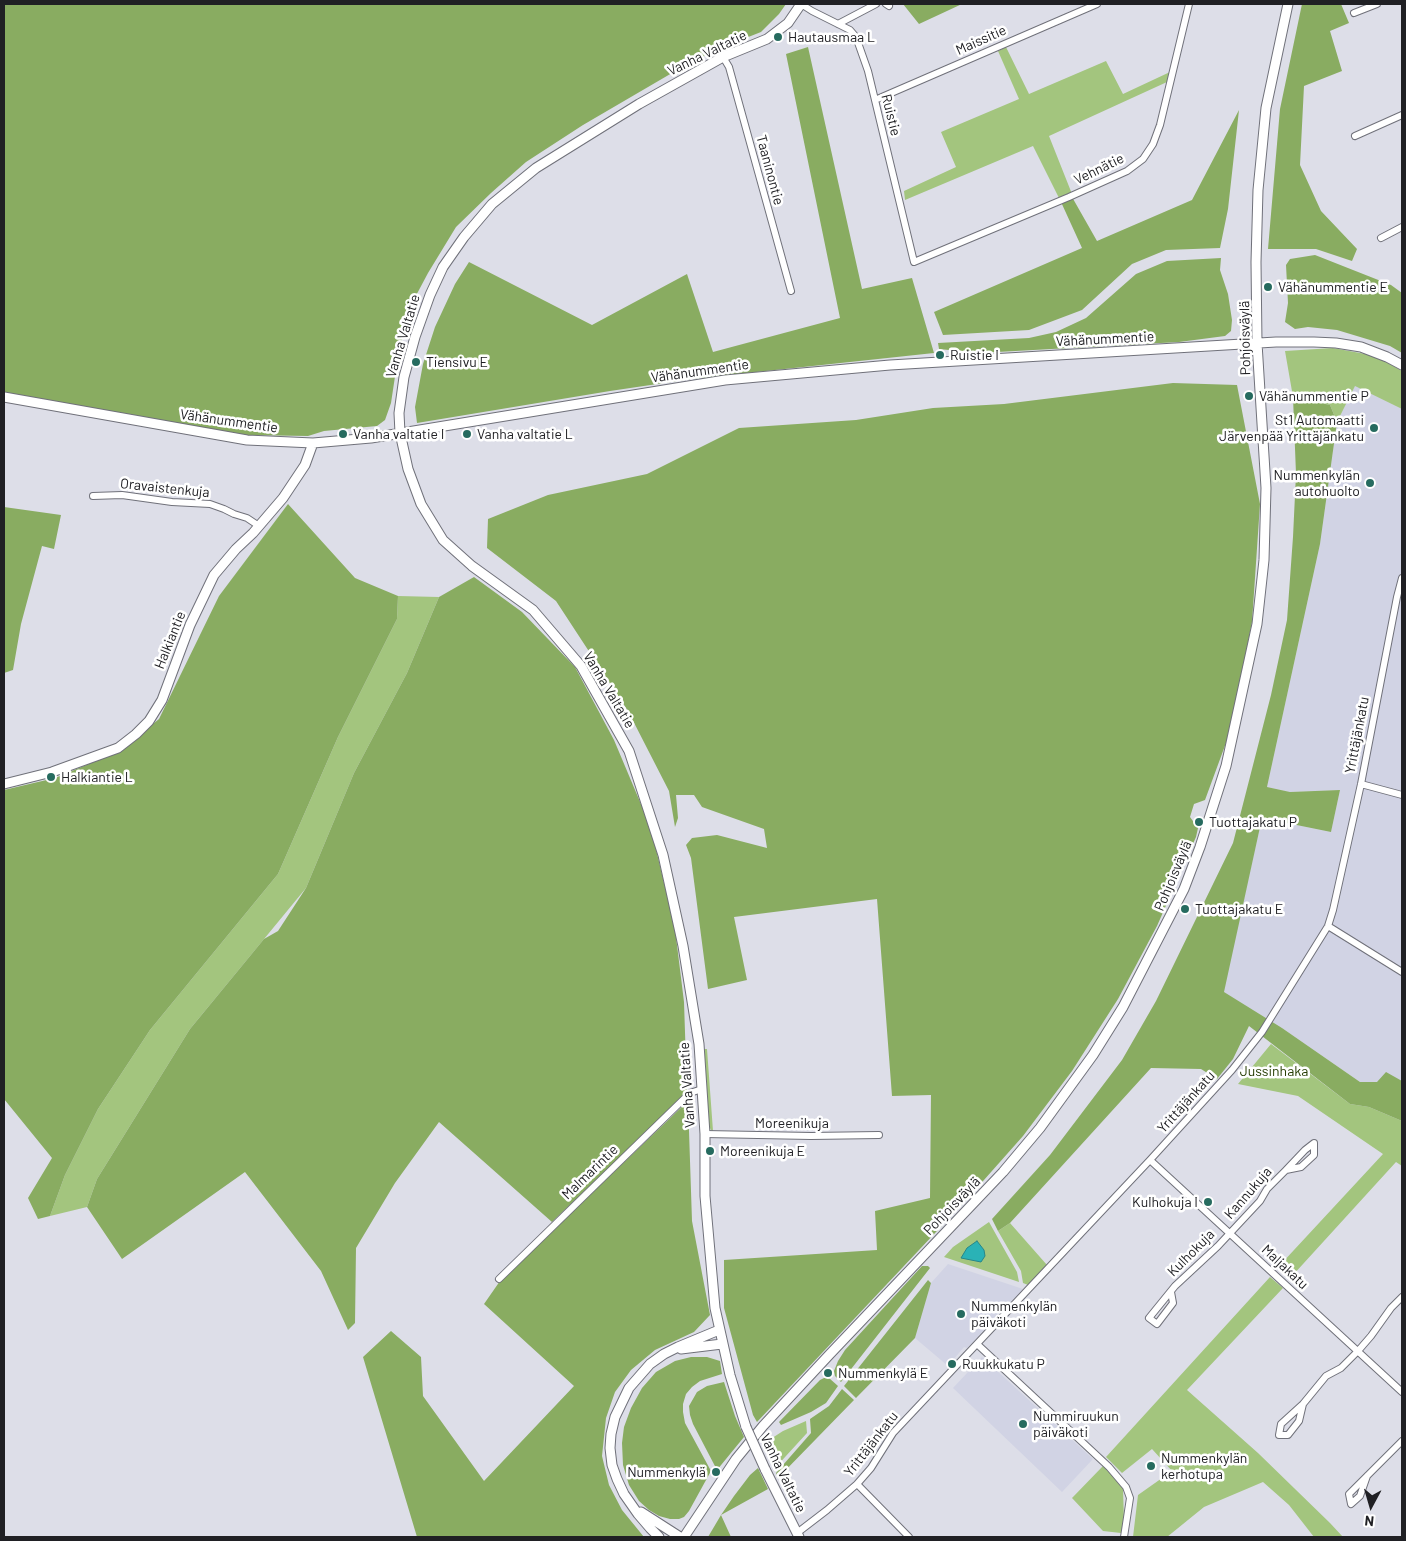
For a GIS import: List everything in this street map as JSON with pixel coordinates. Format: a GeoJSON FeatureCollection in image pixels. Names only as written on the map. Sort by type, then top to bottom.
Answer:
{"type":"FeatureCollection","features":[{"type":"Feature","properties":{"kind":"street","name":"Ruistie"},"geometry":{"type":"LineString","coordinates":[[801,4],[850,30],[856,36],[868,71],[914,262]]}},
{"type":"Feature","properties":{"kind":"street","name":"Vanha Valtatie"},"geometry":{"type":"LineString","coordinates":[[798,1535],[746,1427],[719,1330],[712,1281],[705,1196],[699,1044],[683,946],[663,855],[630,751],[582,666],[533,610],[472,566],[444,540],[421,504],[408,469],[400,433],[398,413],[404,377],[415,337],[430,295],[443,267],[492,204],[536,168],[639,104],[723,57],[767,38],[788,23],[801,4]]}},
{"type":"Feature","properties":{"kind":"street"},"geometry":{"type":"LineString","coordinates":[[838,24],[876,4]]}},
{"type":"Feature","properties":{"kind":"street","name":"Maissitie"},"geometry":{"type":"LineString","coordinates":[[875,100],[1097,4]]}},
{"type":"Feature","properties":{"kind":"street","name":"Vehnätie"},"geometry":{"type":"LineString","coordinates":[[914,262],[1094,186],[1127,171],[1142,160],[1154,144],[1160,125],[1189,4]]}},
{"type":"Feature","properties":{"kind":"street","name":"Pohjoisväylä"},"geometry":{"type":"LineString","coordinates":[[682,1537],[725,1474],[763,1426],[828,1355],[1003,1172],[1040,1128],[1093,1055],[1123,1008],[1178,904],[1200,848],[1226,766],[1257,624],[1264,560],[1266,488],[1257,343],[1258,190],[1266,108],[1288,4]]}},
{"type":"Feature","properties":{"kind":"street"},"geometry":{"type":"LineString","coordinates":[[1354,12],[1377,4]]}},
{"type":"Feature","properties":{"kind":"street","name":"Taaninontie"},"geometry":{"type":"LineString","coordinates":[[723,57],[729,67],[791,291]]}},
{"type":"Feature","properties":{"kind":"street"},"geometry":{"type":"LineString","coordinates":[[1355,136],[1402,115]]}},
{"type":"Feature","properties":{"kind":"street"},"geometry":{"type":"LineString","coordinates":[[1381,238],[1402,227]]}},
{"type":"Feature","properties":{"kind":"street","name":"Vähänummentie"},"geometry":{"type":"LineString","coordinates":[[4,398],[247,440],[313,443],[371,438],[725,380],[890,365],[1257,343],[1314,342],[1361,347],[1402,365]]}},
{"type":"Feature","properties":{"kind":"street","name":"Halkiantie"},"geometry":{"type":"LineString","coordinates":[[4,784],[52,772],[118,748],[149,721],[162,700],[190,625],[214,575],[283,498],[309,457],[313,443]]}},
{"type":"Feature","properties":{"kind":"street","name":"Oravaistenkuja"},"geometry":{"type":"LineString","coordinates":[[93,496],[122,495],[172,502],[210,504],[247,518],[259,526]]}},
{"type":"Feature","properties":{"kind":"street","name":"Yrittäjänkatu"},"geometry":{"type":"LineString","coordinates":[[798,1535],[857,1484],[871,1468],[893,1433],[1150,1160],[1232,1070],[1258,1037],[1328,926],[1361,784],[1402,578]]}},
{"type":"Feature","properties":{"kind":"street"},"geometry":{"type":"LineString","coordinates":[[1361,784],[1402,795]]}},
{"type":"Feature","properties":{"kind":"street"},"geometry":{"type":"LineString","coordinates":[[1328,926],[1402,972]]}},
{"type":"Feature","properties":{"kind":"street","name":"Malmarintie"},"geometry":{"type":"LineString","coordinates":[[499,1279],[690,1093],[702,1089]]}},
{"type":"Feature","properties":{"kind":"street","name":"Moreenikuja"},"geometry":{"type":"LineString","coordinates":[[704,1134],[759,1136],[879,1135]]}},
{"type":"Feature","properties":{"kind":"street","name":"Kannukuja"},"geometry":{"type":"LineString","coordinates":[[1230,1233],[1260,1202],[1267,1189],[1305,1150],[1314,1143],[1314,1155],[1301,1167],[1286,1170]]}},
{"type":"Feature","properties":{"kind":"street","name":"Maljakatu"},"geometry":{"type":"LineString","coordinates":[[1150,1160],[1402,1392]]}},
{"type":"Feature","properties":{"kind":"street","name":"Kulhokuja"},"geometry":{"type":"LineString","coordinates":[[1171,1292],[1173,1303],[1157,1324],[1149,1318],[1171,1292],[1194,1266],[1230,1233]]}},
{"type":"Feature","properties":{"kind":"street"},"geometry":{"type":"LineString","coordinates":[[1303,1404],[1299,1421],[1288,1435],[1279,1435],[1281,1424],[1303,1404],[1326,1376],[1341,1368],[1358,1351],[1391,1308],[1402,1297]]}},
{"type":"Feature","properties":{"kind":"street"},"geometry":{"type":"LineString","coordinates":[[659,1537],[630,1502],[617,1479],[612,1465],[610,1448],[615,1417],[628,1388],[650,1364],[664,1354],[719,1330]]}},
{"type":"Feature","properties":{"kind":"street"},"geometry":{"type":"LineString","coordinates":[[664,1354],[686,1348],[722,1344]]}},
{"type":"Feature","properties":{"kind":"street"},"geometry":{"type":"LineString","coordinates":[[977,1344],[1109,1467],[1126,1487],[1130,1498],[1124,1537]]}},
{"type":"Feature","properties":{"kind":"street"},"geometry":{"type":"LineString","coordinates":[[1367,1476],[1402,1441]]}},
{"type":"Feature","properties":{"kind":"street"},"geometry":{"type":"LineString","coordinates":[[857,1484],[909,1537]]}},
{"type":"Feature","properties":{"kind":"street"},"geometry":{"type":"LineString","coordinates":[[630,1502],[643,1514],[682,1537]]}},
{"type":"Feature","properties":{"kind":"shaded area"},"geometry":{"type":"Polygon","coordinates":[[[1355,385],[1402,409],[1402,1115],[1360,1082],[1282,1028],[1223,992],[1262,818],[1331,832],[1340,790],[1290,792],[1267,787],[1320,544],[1337,422],[1355,385]]]}},
{"type":"Feature","properties":{"kind":"shaded area","name":"Nummenkylän päiväkoti"},"geometry":{"type":"Polygon","coordinates":[[[948,1264],[1023,1289],[967,1348],[964,1347],[948,1366],[915,1338],[931,1283],[948,1264]]]}},
{"type":"Feature","properties":{"kind":"shaded area","name":"Nummiruukun päiväkoti"},"geometry":{"type":"Polygon","coordinates":[[[982,1357],[1093,1459],[1062,1492],[953,1388],[982,1357]]]}},
{"type":"Feature","properties":{"kind":"green space"},"geometry":{"type":"Polygon","coordinates":[[[4,4],[786,4],[761,32],[718,49],[672,73],[583,125],[526,162],[491,193],[456,227],[411,305],[399,350],[391,403],[385,420],[377,426],[324,431],[308,436],[245,435],[4,393],[4,4]]]}},
{"type":"Feature","properties":{"kind":"green space"},"geometry":{"type":"Polygon","coordinates":[[[903,4],[962,4],[919,24],[903,4]]]}},
{"type":"Feature","properties":{"kind":"green space"},"geometry":{"type":"Polygon","coordinates":[[[1302,4],[1341,4],[1349,23],[1330,31],[1342,71],[1304,86],[1300,165],[1321,211],[1357,249],[1352,261],[1316,249],[1268,249],[1280,109],[1302,4]]]}},
{"type":"Feature","properties":{"kind":"green space"},"geometry":{"type":"Polygon","coordinates":[[[808,47],[862,289],[912,278],[934,353],[691,379],[417,423],[415,407],[423,364],[435,327],[455,284],[469,262],[592,325],[687,274],[713,352],[840,318],[786,54],[808,47]]]}},
{"type":"Feature","properties":{"kind":"green space"},"geometry":{"type":"Polygon","coordinates":[[[1006,47],[1029,94],[1106,61],[1123,94],[1170,72],[1167,82],[1049,136],[1072,194],[1060,200],[1033,146],[905,200],[904,191],[956,167],[941,132],[1019,99],[998,51],[1006,47]]]}},
{"type":"Feature","properties":{"kind":"green space"},"geometry":{"type":"Polygon","coordinates":[[[1239,110],[1228,209],[1220,248],[1166,250],[1132,264],[1082,310],[1029,330],[943,335],[934,312],[1082,248],[1061,202],[1072,197],[1097,241],[1192,200],[1239,110]]]}},
{"type":"Feature","properties":{"kind":"green space"},"geometry":{"type":"Polygon","coordinates":[[[1315,255],[1391,285],[1402,293],[1402,353],[1390,346],[1337,330],[1308,327],[1295,329],[1285,322],[1288,303],[1286,265],[1290,259],[1315,255]]]}},
{"type":"Feature","properties":{"kind":"green space"},"geometry":{"type":"Polygon","coordinates":[[[1221,258],[1220,270],[1228,294],[1232,320],[1231,331],[1225,336],[1179,342],[979,353],[939,349],[938,343],[1029,338],[1056,332],[1086,318],[1136,274],[1167,261],[1221,258]]]}},
{"type":"Feature","properties":{"kind":"green space"},"geometry":{"type":"Polygon","coordinates":[[[1333,348],[1376,356],[1402,371],[1402,409],[1355,386],[1337,422],[1330,405],[1293,397],[1285,351],[1333,348]]]}},
{"type":"Feature","properties":{"kind":"green space"},"geometry":{"type":"Polygon","coordinates":[[[1173,383],[1237,385],[1260,504],[1252,622],[1230,732],[1205,800],[1194,804],[1190,817],[1198,828],[1196,837],[1157,926],[1118,999],[1072,1071],[1023,1136],[968,1198],[757,1422],[753,1415],[724,1308],[724,1260],[877,1250],[875,1211],[930,1198],[931,1095],[892,1096],[877,899],[734,917],[747,980],[708,989],[691,858],[686,845],[692,838],[717,835],[767,848],[764,829],[702,807],[694,795],[676,795],[678,818],[675,827],[669,791],[628,711],[556,601],[487,548],[488,519],[548,495],[647,474],[739,428],[856,420],[933,408],[1004,404],[1173,383]]]}},
{"type":"Feature","properties":{"kind":"green space"},"geometry":{"type":"Polygon","coordinates":[[[1293,397],[1330,405],[1337,422],[1320,544],[1267,787],[1290,792],[1340,790],[1331,832],[1262,818],[1224,992],[1282,1028],[1360,1082],[1377,1082],[1386,1072],[1402,1081],[1402,1121],[1369,1107],[1350,1104],[1249,1026],[1233,1059],[1217,1079],[1201,1069],[1151,1068],[1010,1223],[998,1231],[992,1219],[1050,1155],[1122,1060],[1156,1001],[1233,843],[1271,695],[1287,620],[1296,474],[1293,397]]]}},
{"type":"Feature","properties":{"kind":"green space"},"geometry":{"type":"Polygon","coordinates":[[[288,504],[355,578],[398,596],[397,619],[338,737],[278,874],[150,1030],[98,1109],[65,1175],[50,1216],[38,1219],[28,1198],[52,1158],[4,1099],[4,790],[55,778],[120,751],[159,719],[219,596],[288,504]]]}},
{"type":"Feature","properties":{"kind":"green space"},"geometry":{"type":"Polygon","coordinates":[[[4,507],[61,515],[54,549],[42,546],[21,624],[13,670],[4,673],[4,507]]]}},
{"type":"Feature","properties":{"kind":"green space"},"geometry":{"type":"Polygon","coordinates":[[[474,577],[522,612],[575,667],[614,740],[651,828],[675,929],[684,1002],[687,1093],[552,1222],[439,1122],[395,1183],[356,1248],[355,1323],[348,1330],[321,1271],[245,1172],[122,1259],[87,1207],[97,1179],[190,1029],[264,939],[278,931],[306,888],[354,773],[407,673],[439,597],[474,577]]]}},
{"type":"Feature","properties":{"kind":"green space"},"geometry":{"type":"Polygon","coordinates":[[[398,596],[439,597],[407,673],[354,773],[306,888],[190,1029],[97,1179],[87,1207],[50,1216],[65,1175],[98,1109],[150,1030],[278,874],[338,737],[397,619],[398,596]]]}},
{"type":"Feature","properties":{"kind":"green space","name":"Jussinhaka"},"geometry":{"type":"Polygon","coordinates":[[[1271,1044],[1350,1104],[1369,1107],[1402,1121],[1402,1166],[1396,1162],[1293,1275],[1281,1264],[1383,1154],[1298,1096],[1238,1084],[1271,1044]]]}},
{"type":"Feature","properties":{"kind":"green space"},"geometry":{"type":"Polygon","coordinates":[[[704,1049],[707,1049],[713,1131],[709,1126],[704,1049]]]}},
{"type":"Feature","properties":{"kind":"green space"},"geometry":{"type":"Polygon","coordinates":[[[688,1101],[692,1221],[710,1315],[694,1332],[655,1350],[631,1370],[615,1392],[606,1418],[602,1456],[609,1485],[622,1510],[644,1537],[417,1537],[363,1357],[391,1331],[421,1357],[423,1396],[484,1481],[574,1386],[484,1304],[500,1281],[688,1101]]]}},
{"type":"Feature","properties":{"kind":"green space"},"geometry":{"type":"Polygon","coordinates":[[[989,1222],[1017,1272],[1019,1282],[944,1257],[953,1247],[989,1222]]]}},
{"type":"Feature","properties":{"kind":"green space"},"geometry":{"type":"Polygon","coordinates":[[[1010,1223],[1047,1265],[1028,1285],[1023,1283],[1021,1271],[998,1231],[1010,1223]]]}},
{"type":"Feature","properties":{"kind":"green space"},"geometry":{"type":"Polygon","coordinates":[[[922,1266],[930,1268],[841,1382],[835,1376],[834,1371],[845,1350],[922,1266]]]}},
{"type":"Feature","properties":{"kind":"green space"},"geometry":{"type":"Polygon","coordinates":[[[1270,1277],[1283,1288],[1187,1390],[1258,1453],[1343,1537],[1314,1537],[1289,1505],[1263,1482],[1204,1507],[1167,1537],[1133,1537],[1138,1495],[1172,1471],[1152,1449],[1122,1473],[1106,1457],[1270,1277]]]}},
{"type":"Feature","properties":{"kind":"green space"},"geometry":{"type":"Polygon","coordinates":[[[928,1280],[931,1283],[915,1338],[856,1398],[844,1386],[928,1280]]]}},
{"type":"Feature","properties":{"kind":"green space"},"geometry":{"type":"Polygon","coordinates":[[[691,1357],[707,1357],[720,1361],[722,1374],[700,1381],[692,1387],[686,1394],[683,1404],[685,1423],[711,1471],[684,1517],[670,1519],[659,1516],[649,1510],[639,1501],[629,1485],[623,1465],[622,1443],[624,1427],[631,1408],[642,1388],[656,1372],[675,1361],[691,1357]]]}},
{"type":"Feature","properties":{"kind":"green space"},"geometry":{"type":"Polygon","coordinates":[[[824,1378],[829,1378],[838,1386],[826,1403],[781,1425],[779,1422],[824,1378]]]}},
{"type":"Feature","properties":{"kind":"green space"},"geometry":{"type":"Polygon","coordinates":[[[724,1382],[744,1437],[717,1470],[693,1424],[689,1406],[697,1392],[707,1386],[724,1382]]]}},
{"type":"Feature","properties":{"kind":"green space"},"geometry":{"type":"Polygon","coordinates":[[[842,1389],[854,1400],[778,1478],[776,1473],[811,1433],[810,1419],[829,1406],[842,1389]]]}},
{"type":"Feature","properties":{"kind":"green space"},"geometry":{"type":"Polygon","coordinates":[[[806,1421],[807,1433],[775,1468],[766,1442],[783,1431],[806,1421]]]}},
{"type":"Feature","properties":{"kind":"green space"},"geometry":{"type":"Polygon","coordinates":[[[1103,1466],[1116,1477],[1123,1489],[1124,1521],[1121,1533],[1103,1531],[1072,1498],[1103,1466]]]}},
{"type":"Feature","properties":{"kind":"green space"},"geometry":{"type":"Polygon","coordinates":[[[758,1468],[768,1489],[721,1515],[750,1475],[758,1468]]]}},
{"type":"Feature","properties":{"kind":"green space"},"geometry":{"type":"Polygon","coordinates":[[[721,1515],[731,1537],[708,1537],[721,1515]]]}},
{"type":"Feature","properties":{"kind":"water"},"geometry":{"type":"Polygon","coordinates":[[[977,1241],[984,1250],[985,1256],[981,1262],[961,1258],[967,1248],[977,1241]]]}},
{"type":"Feature","properties":{"kind":"place","name":"Hautausmaa L"},"geometry":{"type":"Point","coordinates":[778,37]}},
{"type":"Feature","properties":{"kind":"place","name":"Vähänummentie E"},"geometry":{"type":"Point","coordinates":[1268,287]}},
{"type":"Feature","properties":{"kind":"place","name":"Ruistie I"},"geometry":{"type":"Point","coordinates":[940,355]}},
{"type":"Feature","properties":{"kind":"place","name":"Tiensivu E"},"geometry":{"type":"Point","coordinates":[416,362]}},
{"type":"Feature","properties":{"kind":"place","name":"Vähänummentie P"},"geometry":{"type":"Point","coordinates":[1249,396]}},
{"type":"Feature","properties":{"kind":"place","name":"St1 Automaatti Järvenpää Yrittäjänkatu"},"geometry":{"type":"Point","coordinates":[1374,428]}},
{"type":"Feature","properties":{"kind":"place","name":"Vanha valtatie I"},"geometry":{"type":"Point","coordinates":[343,434]}},
{"type":"Feature","properties":{"kind":"place","name":"Vanha valtatie L"},"geometry":{"type":"Point","coordinates":[467,434]}},
{"type":"Feature","properties":{"kind":"place","name":"Nummenkylän autohuolto"},"geometry":{"type":"Point","coordinates":[1370,483]}},
{"type":"Feature","properties":{"kind":"place","name":"Halkiantie L"},"geometry":{"type":"Point","coordinates":[51,777]}},
{"type":"Feature","properties":{"kind":"place","name":"Tuottajakatu P"},"geometry":{"type":"Point","coordinates":[1199,822]}},
{"type":"Feature","properties":{"kind":"place","name":"Tuottajakatu E"},"geometry":{"type":"Point","coordinates":[1185,909]}},
{"type":"Feature","properties":{"kind":"place","name":"Moreenikuja E"},"geometry":{"type":"Point","coordinates":[710,1151]}},
{"type":"Feature","properties":{"kind":"place","name":"Kulhokuja I"},"geometry":{"type":"Point","coordinates":[1208,1202]}},
{"type":"Feature","properties":{"kind":"place","name":"Nummenkylän päiväkoti"},"geometry":{"type":"Point","coordinates":[961,1314]}},
{"type":"Feature","properties":{"kind":"place","name":"Ruukkukatu P"},"geometry":{"type":"Point","coordinates":[952,1364]}},
{"type":"Feature","properties":{"kind":"place","name":"Nummenkylä E"},"geometry":{"type":"Point","coordinates":[828,1373]}},
{"type":"Feature","properties":{"kind":"place","name":"Nummiruukun päiväkoti"},"geometry":{"type":"Point","coordinates":[1023,1424]}},
{"type":"Feature","properties":{"kind":"place","name":"Nummenkylän kerhotupa"},"geometry":{"type":"Point","coordinates":[1151,1466]}},
{"type":"Feature","properties":{"kind":"place","name":"Nummenkylä"},"geometry":{"type":"Point","coordinates":[716,1472]}}]}
